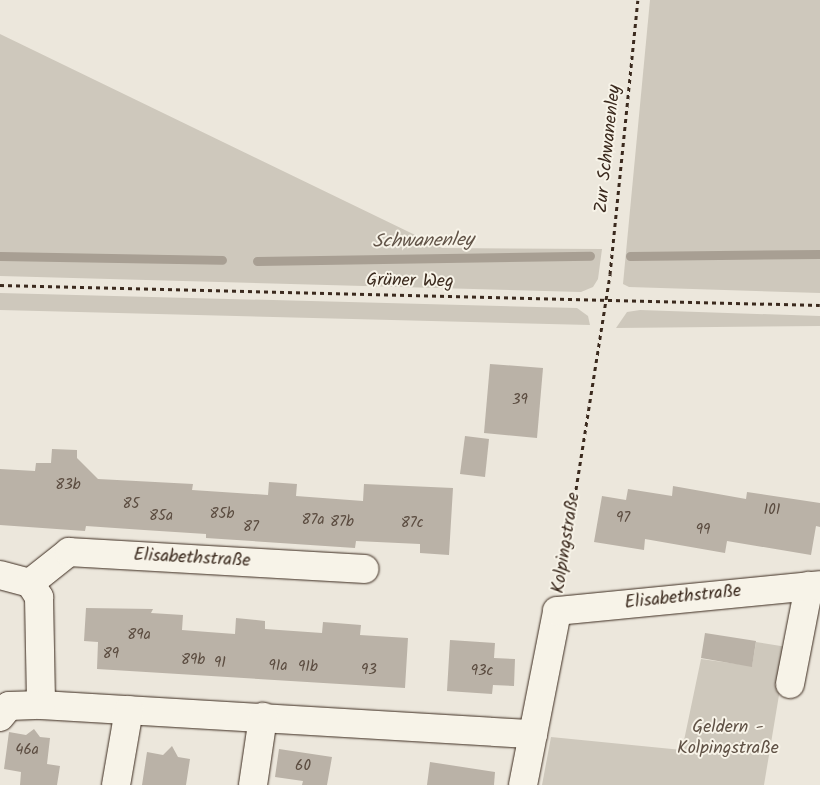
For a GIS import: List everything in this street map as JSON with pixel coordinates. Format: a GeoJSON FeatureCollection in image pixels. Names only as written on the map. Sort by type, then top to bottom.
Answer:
{"type":"FeatureCollection","features":[{"type":"Feature","properties":{"kind":"street","name":"Elisabethstraße"},"geometry":{"type":"LineString","coordinates":[[30,584],[69,552],[365,569]]}},
{"type":"Feature","properties":{"kind":"street"},"geometry":{"type":"LineString","coordinates":[[0,575],[30,584],[39,597],[41,705]]}},
{"type":"Feature","properties":{"kind":"street","name":"Elisabethstraße"},"geometry":{"type":"LineString","coordinates":[[557,611],[815,585],[790,684]]}},
{"type":"Feature","properties":{"kind":"street","name":"Kolpingstraße"},"geometry":{"type":"LineString","coordinates":[[523,785],[557,611]]}},
{"type":"Feature","properties":{"kind":"street"},"geometry":{"type":"LineString","coordinates":[[0,717],[9,706],[41,705],[534,734]]}},
{"type":"Feature","properties":{"kind":"street"},"geometry":{"type":"LineString","coordinates":[[116,785],[129,710]]}},
{"type":"Feature","properties":{"kind":"street"},"geometry":{"type":"LineString","coordinates":[[253,785],[263,717]]}},
{"type":"Feature","properties":{"kind":"path","name":"Zur Schwanenley"},"geometry":{"type":"LineString","coordinates":[[606,300],[638,0]]}},
{"type":"Feature","properties":{"kind":"path","name":"Grüner Weg"},"geometry":{"type":"LineString","coordinates":[[0,285],[820,305]]}},
{"type":"Feature","properties":{"kind":"path","name":"Kolpingstraße"},"geometry":{"type":"LineString","coordinates":[[557,611],[606,300]]}},
{"type":"Feature","properties":{"kind":"green space"},"geometry":{"type":"Polygon","coordinates":[[[650,0],[820,0],[820,293],[629,287],[623,284],[650,0]]]}},
{"type":"Feature","properties":{"kind":"green space"},"geometry":{"type":"Polygon","coordinates":[[[0,34],[442,248],[602,249],[598,279],[593,287],[581,292],[0,276],[0,34]]]}},
{"type":"Feature","properties":{"kind":"green space"},"geometry":{"type":"Polygon","coordinates":[[[0,293],[577,308],[588,316],[590,325],[0,310],[0,293]]]}},
{"type":"Feature","properties":{"kind":"green space"},"geometry":{"type":"Polygon","coordinates":[[[640,310],[820,316],[820,326],[616,328],[627,312],[640,310]]]}},
{"type":"Feature","properties":{"kind":"green space","name":"Geldern - Kolpingstraße"},"geometry":{"type":"Polygon","coordinates":[[[756,642],[787,647],[764,785],[542,785],[551,737],[682,750],[701,659],[752,666],[756,642]]]}},
{"type":"Feature","properties":{"kind":"building"},"geometry":{"type":"Polygon","coordinates":[[[490,364],[543,368],[537,438],[484,433],[490,364]]]}},
{"type":"Feature","properties":{"kind":"building"},"geometry":{"type":"Polygon","coordinates":[[[465,436],[489,439],[485,477],[460,474],[465,436]]]}},
{"type":"Feature","properties":{"kind":"building"},"geometry":{"type":"Polygon","coordinates":[[[52,449],[77,450],[77,458],[98,479],[193,484],[192,490],[268,495],[269,482],[297,484],[296,496],[363,501],[364,484],[453,488],[449,555],[420,553],[420,544],[356,541],[355,548],[206,538],[206,534],[86,526],[85,531],[0,525],[0,469],[35,471],[36,463],[51,463],[52,449]]]}},
{"type":"Feature","properties":{"kind":"building"},"geometry":{"type":"Polygon","coordinates":[[[673,486],[746,499],[747,492],[820,503],[820,527],[816,526],[811,555],[727,541],[725,553],[645,539],[644,550],[594,542],[602,496],[626,500],[628,489],[672,496],[673,486]]]}},
{"type":"Feature","properties":{"kind":"building"},"geometry":{"type":"Polygon","coordinates":[[[86,608],[153,609],[151,613],[183,615],[182,630],[235,634],[236,618],[265,621],[265,629],[322,633],[323,622],[361,625],[360,635],[408,638],[405,688],[97,669],[98,642],[84,641],[86,608]]]}},
{"type":"Feature","properties":{"kind":"building"},"geometry":{"type":"Polygon","coordinates":[[[705,633],[756,641],[752,667],[701,658],[705,633]]]}},
{"type":"Feature","properties":{"kind":"building"},"geometry":{"type":"Polygon","coordinates":[[[450,640],[495,643],[494,658],[515,659],[514,686],[493,685],[492,694],[447,691],[450,640]]]}},
{"type":"Feature","properties":{"kind":"building"},"geometry":{"type":"Polygon","coordinates":[[[34,729],[40,737],[50,738],[47,764],[60,766],[57,785],[20,785],[21,772],[4,769],[9,732],[26,735],[34,729]]]}},
{"type":"Feature","properties":{"kind":"building"},"geometry":{"type":"Polygon","coordinates":[[[172,746],[178,757],[190,759],[186,785],[142,785],[147,752],[163,755],[172,746]]]}},
{"type":"Feature","properties":{"kind":"building"},"geometry":{"type":"Polygon","coordinates":[[[279,749],[332,757],[327,785],[302,785],[303,781],[275,777],[279,749]]]}},
{"type":"Feature","properties":{"kind":"building"},"geometry":{"type":"Polygon","coordinates":[[[430,762],[495,772],[494,785],[427,785],[430,762]]]}},
{"type":"Feature","properties":{"kind":"waterway","name":"Schwanenley"},"geometry":{"type":"LineString","coordinates":[[630,256],[820,254]]}},
{"type":"Feature","properties":{"kind":"waterway","name":"Schwanenley"},"geometry":{"type":"LineString","coordinates":[[0,256],[222,260]]}},
{"type":"Feature","properties":{"kind":"waterway","name":"Schwanenley"},"geometry":{"type":"LineString","coordinates":[[257,261],[590,256]]}}]}
